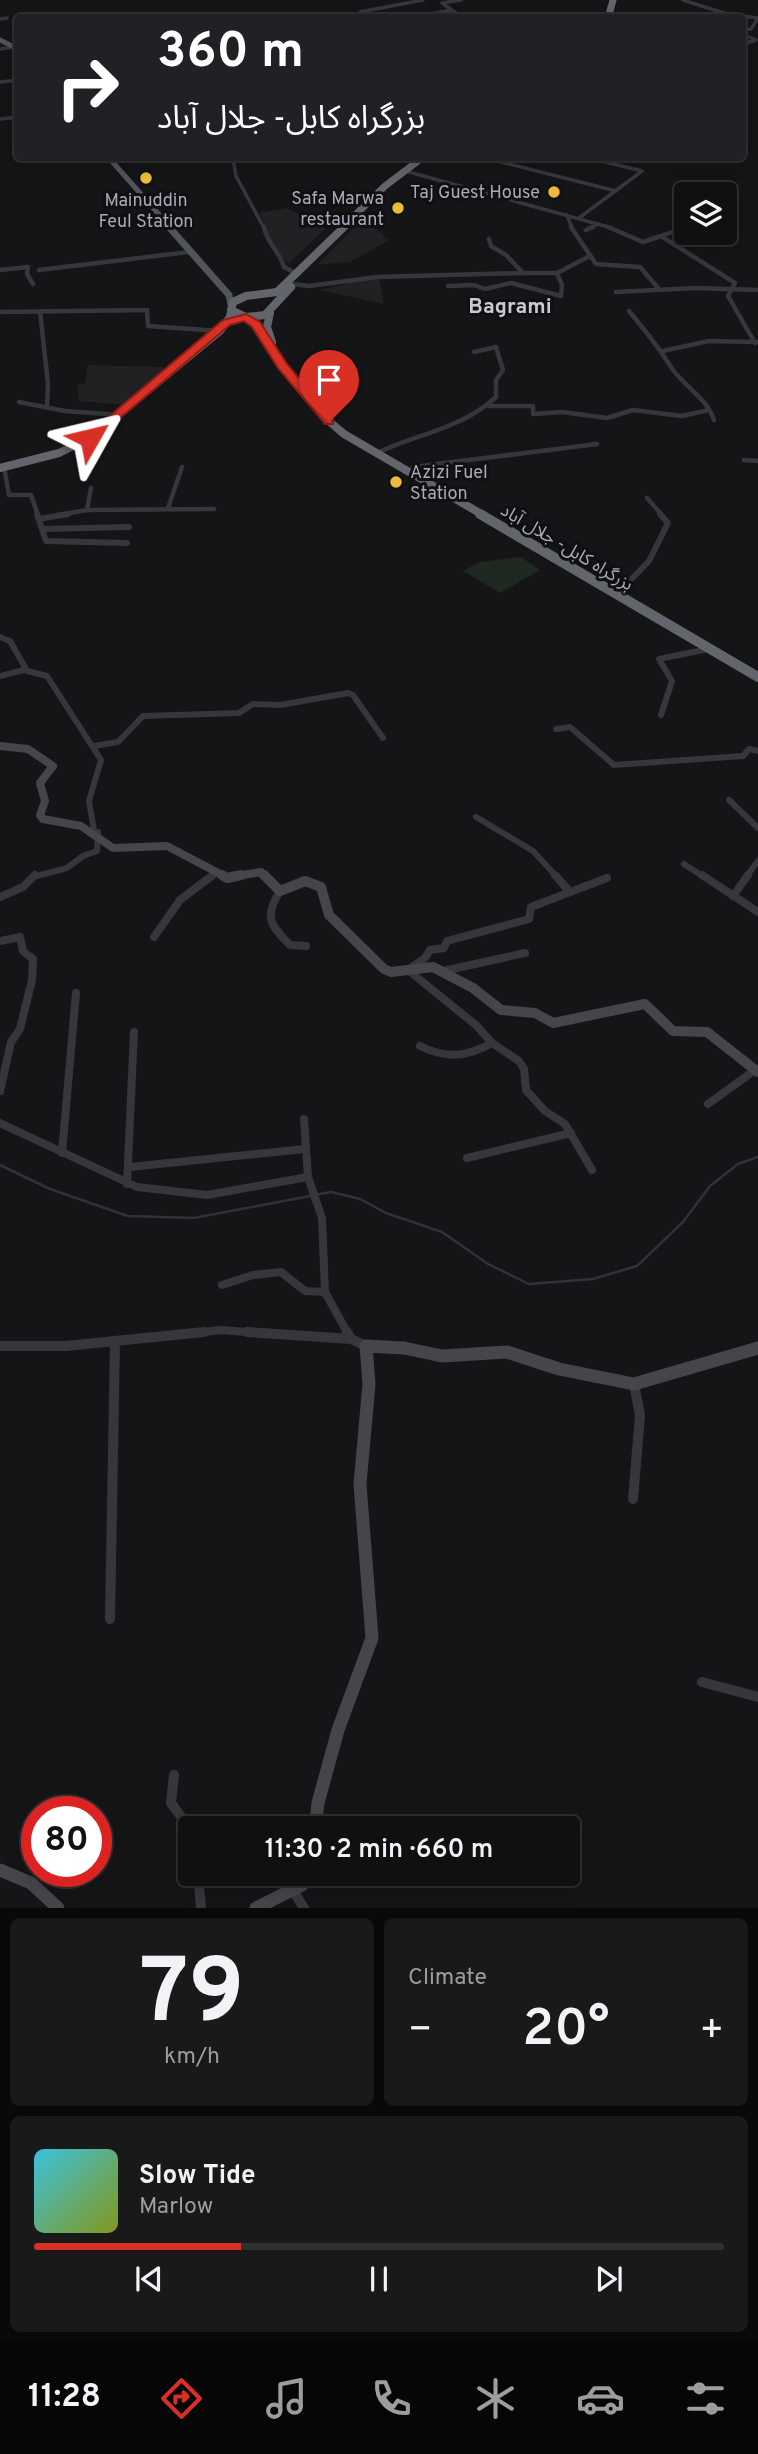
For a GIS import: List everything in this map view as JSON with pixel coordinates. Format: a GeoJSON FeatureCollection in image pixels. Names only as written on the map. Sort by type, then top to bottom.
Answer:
{"type":"FeatureCollection","features":[{"type":"Feature","properties":{"kind":"highway"},"geometry":{"type":"LineString","coordinates":[[223,327],[231,308],[246,296],[277,292],[385,186],[418,161]]}},
{"type":"Feature","properties":{"kind":"highway"},"geometry":{"type":"LineString","coordinates":[[2,468],[37,460],[76,446],[120,415],[223,327],[272,311],[293,284],[377,198],[424,161]]}},
{"type":"Feature","properties":{"kind":"highway"},"geometry":{"type":"LineString","coordinates":[[258,296],[274,303],[272,311]]}},
{"type":"Feature","properties":{"kind":"highway"},"geometry":{"type":"LineString","coordinates":[[231,308],[248,317]]}},
{"type":"Feature","properties":{"kind":"highway","name":"بزرگراه کابل- جلال آباد"},"geometry":{"type":"LineString","coordinates":[[272,311],[267,322],[268,335],[285,365]]}},
{"type":"Feature","properties":{"kind":"highway","name":"بزرگراه کابل- جلال آباد"},"geometry":{"type":"LineString","coordinates":[[248,317],[329,422],[693,636],[758,670]]}},
{"type":"Feature","properties":{"kind":"highway","name":"بزرگراه کابل- جلال آباد"},"geometry":{"type":"LineString","coordinates":[[379,452],[413,467],[547,549]]}},
{"type":"Feature","properties":{"kind":"highway","name":"بزرگراه کابل- جلال آباد"},"geometry":{"type":"LineString","coordinates":[[693,636],[709,649],[758,677]]}},
{"type":"Feature","properties":{"kind":"main road"},"geometry":{"type":"LineString","coordinates":[[112,161],[225,291],[231,308]]}},
{"type":"Feature","properties":{"kind":"main road"},"geometry":{"type":"LineString","coordinates":[[225,291],[246,296]]}},
{"type":"Feature","properties":{"kind":"street"},"geometry":{"type":"LineString","coordinates":[[360,12],[423,0]]}},
{"type":"Feature","properties":{"kind":"street"},"geometry":{"type":"LineString","coordinates":[[434,0],[457,14]]}},
{"type":"Feature","properties":{"kind":"street"},"geometry":{"type":"LineString","coordinates":[[442,3],[461,0]]}},
{"type":"Feature","properties":{"kind":"street"},"geometry":{"type":"LineString","coordinates":[[683,0],[733,14]]}},
{"type":"Feature","properties":{"kind":"street"},"geometry":{"type":"LineString","coordinates":[[433,14],[451,10]]}},
{"type":"Feature","properties":{"kind":"street"},"geometry":{"type":"LineString","coordinates":[[0,19],[7,18]]}},
{"type":"Feature","properties":{"kind":"street"},"geometry":{"type":"LineString","coordinates":[[746,31],[751,29],[758,18]]}},
{"type":"Feature","properties":{"kind":"street"},"geometry":{"type":"LineString","coordinates":[[746,34],[756,40],[746,43]]}},
{"type":"Feature","properties":{"kind":"street"},"geometry":{"type":"LineString","coordinates":[[234,161],[236,176],[263,222],[265,236],[281,256],[284,267],[297,274]]}},
{"type":"Feature","properties":{"kind":"street"},"geometry":{"type":"LineString","coordinates":[[497,161],[616,191]]}},
{"type":"Feature","properties":{"kind":"street"},"geometry":{"type":"LineString","coordinates":[[579,218],[642,171],[601,161]]}},
{"type":"Feature","properties":{"kind":"street"},"geometry":{"type":"LineString","coordinates":[[409,172],[600,223],[643,242],[674,231]]}},
{"type":"Feature","properties":{"kind":"street"},"geometry":{"type":"LineString","coordinates":[[567,215],[568,225],[599,265],[642,268],[657,288]]}},
{"type":"Feature","properties":{"kind":"street"},"geometry":{"type":"LineString","coordinates":[[586,230],[600,223]]}},
{"type":"Feature","properties":{"kind":"street"},"geometry":{"type":"LineString","coordinates":[[661,236],[735,283],[728,296],[757,342]]}},
{"type":"Feature","properties":{"kind":"street"},"geometry":{"type":"LineString","coordinates":[[489,239],[491,246],[506,255],[523,273]]}},
{"type":"Feature","properties":{"kind":"street"},"geometry":{"type":"LineString","coordinates":[[39,270],[189,252]]}},
{"type":"Feature","properties":{"kind":"street"},"geometry":{"type":"LineString","coordinates":[[293,284],[309,286],[377,277],[557,273],[590,256]]}},
{"type":"Feature","properties":{"kind":"street"},"geometry":{"type":"LineString","coordinates":[[0,270],[28,267],[27,274],[33,284]]}},
{"type":"Feature","properties":{"kind":"street"},"geometry":{"type":"LineString","coordinates":[[448,286],[474,285],[485,289],[511,283],[561,296],[562,285],[557,273]]}},
{"type":"Feature","properties":{"kind":"street"},"geometry":{"type":"LineString","coordinates":[[615,292],[657,288],[758,290]]}},
{"type":"Feature","properties":{"kind":"street"},"geometry":{"type":"LineString","coordinates":[[0,303],[1,312],[147,310],[148,326],[223,327]]}},
{"type":"Feature","properties":{"kind":"street"},"geometry":{"type":"LineString","coordinates":[[40,311],[48,384],[47,406]]}},
{"type":"Feature","properties":{"kind":"street"},"geometry":{"type":"LineString","coordinates":[[629,311],[663,351],[669,365],[709,410],[714,420]]}},
{"type":"Feature","properties":{"kind":"street"},"geometry":{"type":"LineString","coordinates":[[663,351],[709,341],[757,342]]}},
{"type":"Feature","properties":{"kind":"street"},"geometry":{"type":"LineString","coordinates":[[379,452],[402,440],[468,420],[489,406],[496,397],[496,380],[503,370],[496,347],[474,352]]}},
{"type":"Feature","properties":{"kind":"street"},"geometry":{"type":"LineString","coordinates":[[19,402],[65,411],[120,415]]}},
{"type":"Feature","properties":{"kind":"street"},"geometry":{"type":"LineString","coordinates":[[489,406],[533,406],[533,414],[562,412],[607,418],[633,410],[682,416],[709,410]]}},
{"type":"Feature","properties":{"kind":"street"},"geometry":{"type":"LineString","coordinates":[[413,467],[597,443]]}},
{"type":"Feature","properties":{"kind":"street"},"geometry":{"type":"LineString","coordinates":[[744,460],[758,461]]}},
{"type":"Feature","properties":{"kind":"street"},"geometry":{"type":"LineString","coordinates":[[168,508],[182,467]]}},
{"type":"Feature","properties":{"kind":"street"},"geometry":{"type":"LineString","coordinates":[[2,468],[9,495],[31,495],[48,542],[127,543]]}},
{"type":"Feature","properties":{"kind":"street"},"geometry":{"type":"LineString","coordinates":[[87,510],[91,488]]}},
{"type":"Feature","properties":{"kind":"street"},"geometry":{"type":"LineString","coordinates":[[615,588],[649,561],[667,523],[647,498]]}},
{"type":"Feature","properties":{"kind":"street"},"geometry":{"type":"LineString","coordinates":[[39,519],[87,510],[214,509]]}},
{"type":"Feature","properties":{"kind":"street"},"geometry":{"type":"LineString","coordinates":[[42,529],[129,527]]}},
{"type":"Feature","properties":{"kind":"street"},"geometry":{"type":"LineString","coordinates":[[0,638],[10,641],[24,670]]}},
{"type":"Feature","properties":{"kind":"street"},"geometry":{"type":"LineString","coordinates":[[661,715],[672,681],[659,659],[709,649]]}},
{"type":"Feature","properties":{"kind":"street"},"geometry":{"type":"LineString","coordinates":[[0,676],[24,670],[47,676],[101,760],[89,801],[96,831],[97,851],[83,856],[67,868],[36,874],[23,887],[0,897]]}},
{"type":"Feature","properties":{"kind":"street"},"geometry":{"type":"LineString","coordinates":[[94,746],[118,742],[143,716],[239,713],[253,704],[280,705],[348,694],[353,695],[383,738]]}},
{"type":"Feature","properties":{"kind":"street"},"geometry":{"type":"LineString","coordinates":[[556,729],[570,727],[614,765],[743,756],[749,749],[758,751]]}},
{"type":"Feature","properties":{"kind":"street"},"geometry":{"type":"LineString","coordinates":[[0,746],[28,749],[52,766],[40,783],[45,801],[40,815],[43,819],[82,824],[96,831],[113,848],[167,846],[232,879],[261,872],[280,891]]}},
{"type":"Feature","properties":{"kind":"street"},"geometry":{"type":"LineString","coordinates":[[729,800],[758,828]]}},
{"type":"Feature","properties":{"kind":"street"},"geometry":{"type":"LineString","coordinates":[[476,817],[533,851],[569,891]]}},
{"type":"Feature","properties":{"kind":"street"},"geometry":{"type":"LineString","coordinates":[[733,896],[758,861]]}},
{"type":"Feature","properties":{"kind":"street"},"geometry":{"type":"LineString","coordinates":[[684,864],[758,912]]}},
{"type":"Feature","properties":{"kind":"street"},"geometry":{"type":"LineString","coordinates":[[154,937],[161,920],[192,887],[217,873]]}},
{"type":"Feature","properties":{"kind":"street"},"geometry":{"type":"LineString","coordinates":[[408,970],[425,958],[430,950],[443,948],[447,941],[529,919],[531,907],[607,878]]}},
{"type":"Feature","properties":{"kind":"street"},"geometry":{"type":"LineString","coordinates":[[306,946],[290,945],[272,928],[270,907],[280,891],[301,881],[321,887],[329,915],[361,950],[384,969],[408,970],[429,966],[473,988],[501,1010],[535,1013],[553,1023],[645,1004],[673,1031],[707,1032],[757,1071],[708,1104]]}},
{"type":"Feature","properties":{"kind":"street"},"geometry":{"type":"LineString","coordinates":[[0,940],[21,938],[23,951],[33,959],[33,969],[20,1029],[11,1042],[0,1091]]}},
{"type":"Feature","properties":{"kind":"street"},"geometry":{"type":"LineString","coordinates":[[442,971],[525,953]]}},
{"type":"Feature","properties":{"kind":"street"},"geometry":{"type":"LineString","coordinates":[[408,970],[477,1026],[492,1043],[505,1049],[519,1061],[524,1069],[526,1090],[571,1133],[592,1170]]}},
{"type":"Feature","properties":{"kind":"street"},"geometry":{"type":"LineString","coordinates":[[62,1153],[76,993]]}},
{"type":"Feature","properties":{"kind":"street"},"geometry":{"type":"LineString","coordinates":[[127,1184],[130,1167],[129,1098],[134,1032]]}},
{"type":"Feature","properties":{"kind":"street"},"geometry":{"type":"LineString","coordinates":[[420,1046],[456,1058],[476,1052],[492,1043]]}},
{"type":"Feature","properties":{"kind":"street"},"geometry":{"type":"LineString","coordinates":[[304,1119],[307,1177],[322,1218],[325,1292],[351,1339]]}},
{"type":"Feature","properties":{"kind":"street"},"geometry":{"type":"LineString","coordinates":[[0,1123],[127,1184],[206,1195],[307,1177]]}},
{"type":"Feature","properties":{"kind":"street"},"geometry":{"type":"LineString","coordinates":[[467,1158],[571,1133]]}},
{"type":"Feature","properties":{"kind":"street"},"geometry":{"type":"LineString","coordinates":[[130,1167],[305,1149]]}},
{"type":"Feature","properties":{"kind":"street"},"geometry":{"type":"LineString","coordinates":[[222,1285],[253,1275],[281,1272],[305,1291],[325,1292]]}},
{"type":"Feature","properties":{"kind":"street"},"geometry":{"type":"LineString","coordinates":[[0,1346],[66,1346],[221,1330],[351,1339],[366,1346],[404,1348],[442,1356],[507,1352],[559,1369],[634,1384],[758,1348]]}},
{"type":"Feature","properties":{"kind":"street"},"geometry":{"type":"LineString","coordinates":[[110,1619],[115,1341]]}},
{"type":"Feature","properties":{"kind":"street"},"geometry":{"type":"LineString","coordinates":[[316,1816],[338,1730],[372,1638],[360,1484],[369,1384],[366,1346]]}},
{"type":"Feature","properties":{"kind":"street"},"geometry":{"type":"LineString","coordinates":[[633,1499],[640,1415],[634,1384]]}},
{"type":"Feature","properties":{"kind":"street"},"geometry":{"type":"LineString","coordinates":[[702,1682],[758,1697]]}},
{"type":"Feature","properties":{"kind":"street"},"geometry":{"type":"LineString","coordinates":[[174,1775],[171,1803],[181,1816]]}},
{"type":"Feature","properties":{"kind":"street"},"geometry":{"type":"LineString","coordinates":[[0,1870],[31,1883],[58,1908]]}},
{"type":"Feature","properties":{"kind":"street"},"geometry":{"type":"LineString","coordinates":[[199,1886],[201,1908]]}},
{"type":"Feature","properties":{"kind":"street"},"geometry":{"type":"LineString","coordinates":[[256,1908],[300,1886]]}},
{"type":"Feature","properties":{"kind":"street"},"geometry":{"type":"LineString","coordinates":[[293,1890],[304,1908]]}},
{"type":"Feature","properties":{"kind":"shaded area"},"geometry":{"type":"Polygon","coordinates":[[[287,208],[325,229],[288,264],[264,234],[264,222],[259,213],[287,208]]]}},
{"type":"Feature","properties":{"kind":"shaded area"},"geometry":{"type":"Polygon","coordinates":[[[360,221],[366,221],[389,240],[350,262],[317,265],[360,221]]]}},
{"type":"Feature","properties":{"kind":"shaded area"},"geometry":{"type":"Polygon","coordinates":[[[379,278],[384,304],[319,290],[362,280],[379,278]]]}},
{"type":"Feature","properties":{"kind":"shaded area"},"geometry":{"type":"Polygon","coordinates":[[[88,365],[164,367],[158,380],[125,405],[79,401],[77,385],[85,383],[88,365]]]}},
{"type":"Feature","properties":{"kind":"shaded area"},"geometry":{"type":"Polygon","coordinates":[[[521,557],[540,570],[500,593],[463,571],[480,562],[521,557]]]}},
{"type":"Feature","properties":{"kind":"waterway"},"geometry":{"type":"LineString","coordinates":[[0,1165],[50,1189],[128,1216],[194,1218],[331,1192],[360,1199],[386,1213],[442,1232],[488,1264],[529,1284],[593,1279],[637,1266],[683,1222],[710,1186],[738,1164],[758,1157]]}},
{"type":"Feature","properties":{"kind":"place","name":"Mainuddin Feul Station"},"geometry":{"type":"Point","coordinates":[146,178]}},
{"type":"Feature","properties":{"kind":"place","name":"Taj Guest House"},"geometry":{"type":"Point","coordinates":[554,192]}},
{"type":"Feature","properties":{"kind":"place","name":"Safa Marwa restaurant"},"geometry":{"type":"Point","coordinates":[398,208]}},
{"type":"Feature","properties":{"kind":"place","name":"Azizi Fuel Station"},"geometry":{"type":"Point","coordinates":[396,482]}},
{"type":"Feature","properties":{"kind":"district","name":"Bagrami"},"geometry":{"type":"Point","coordinates":[510,306]}},
{"type":"Feature","properties":{"kind":"route"},"geometry":{"type":"LineString","coordinates":[[90,438],[227,323],[246,317],[250,317],[256,324],[282,366],[329,422]]}}]}
